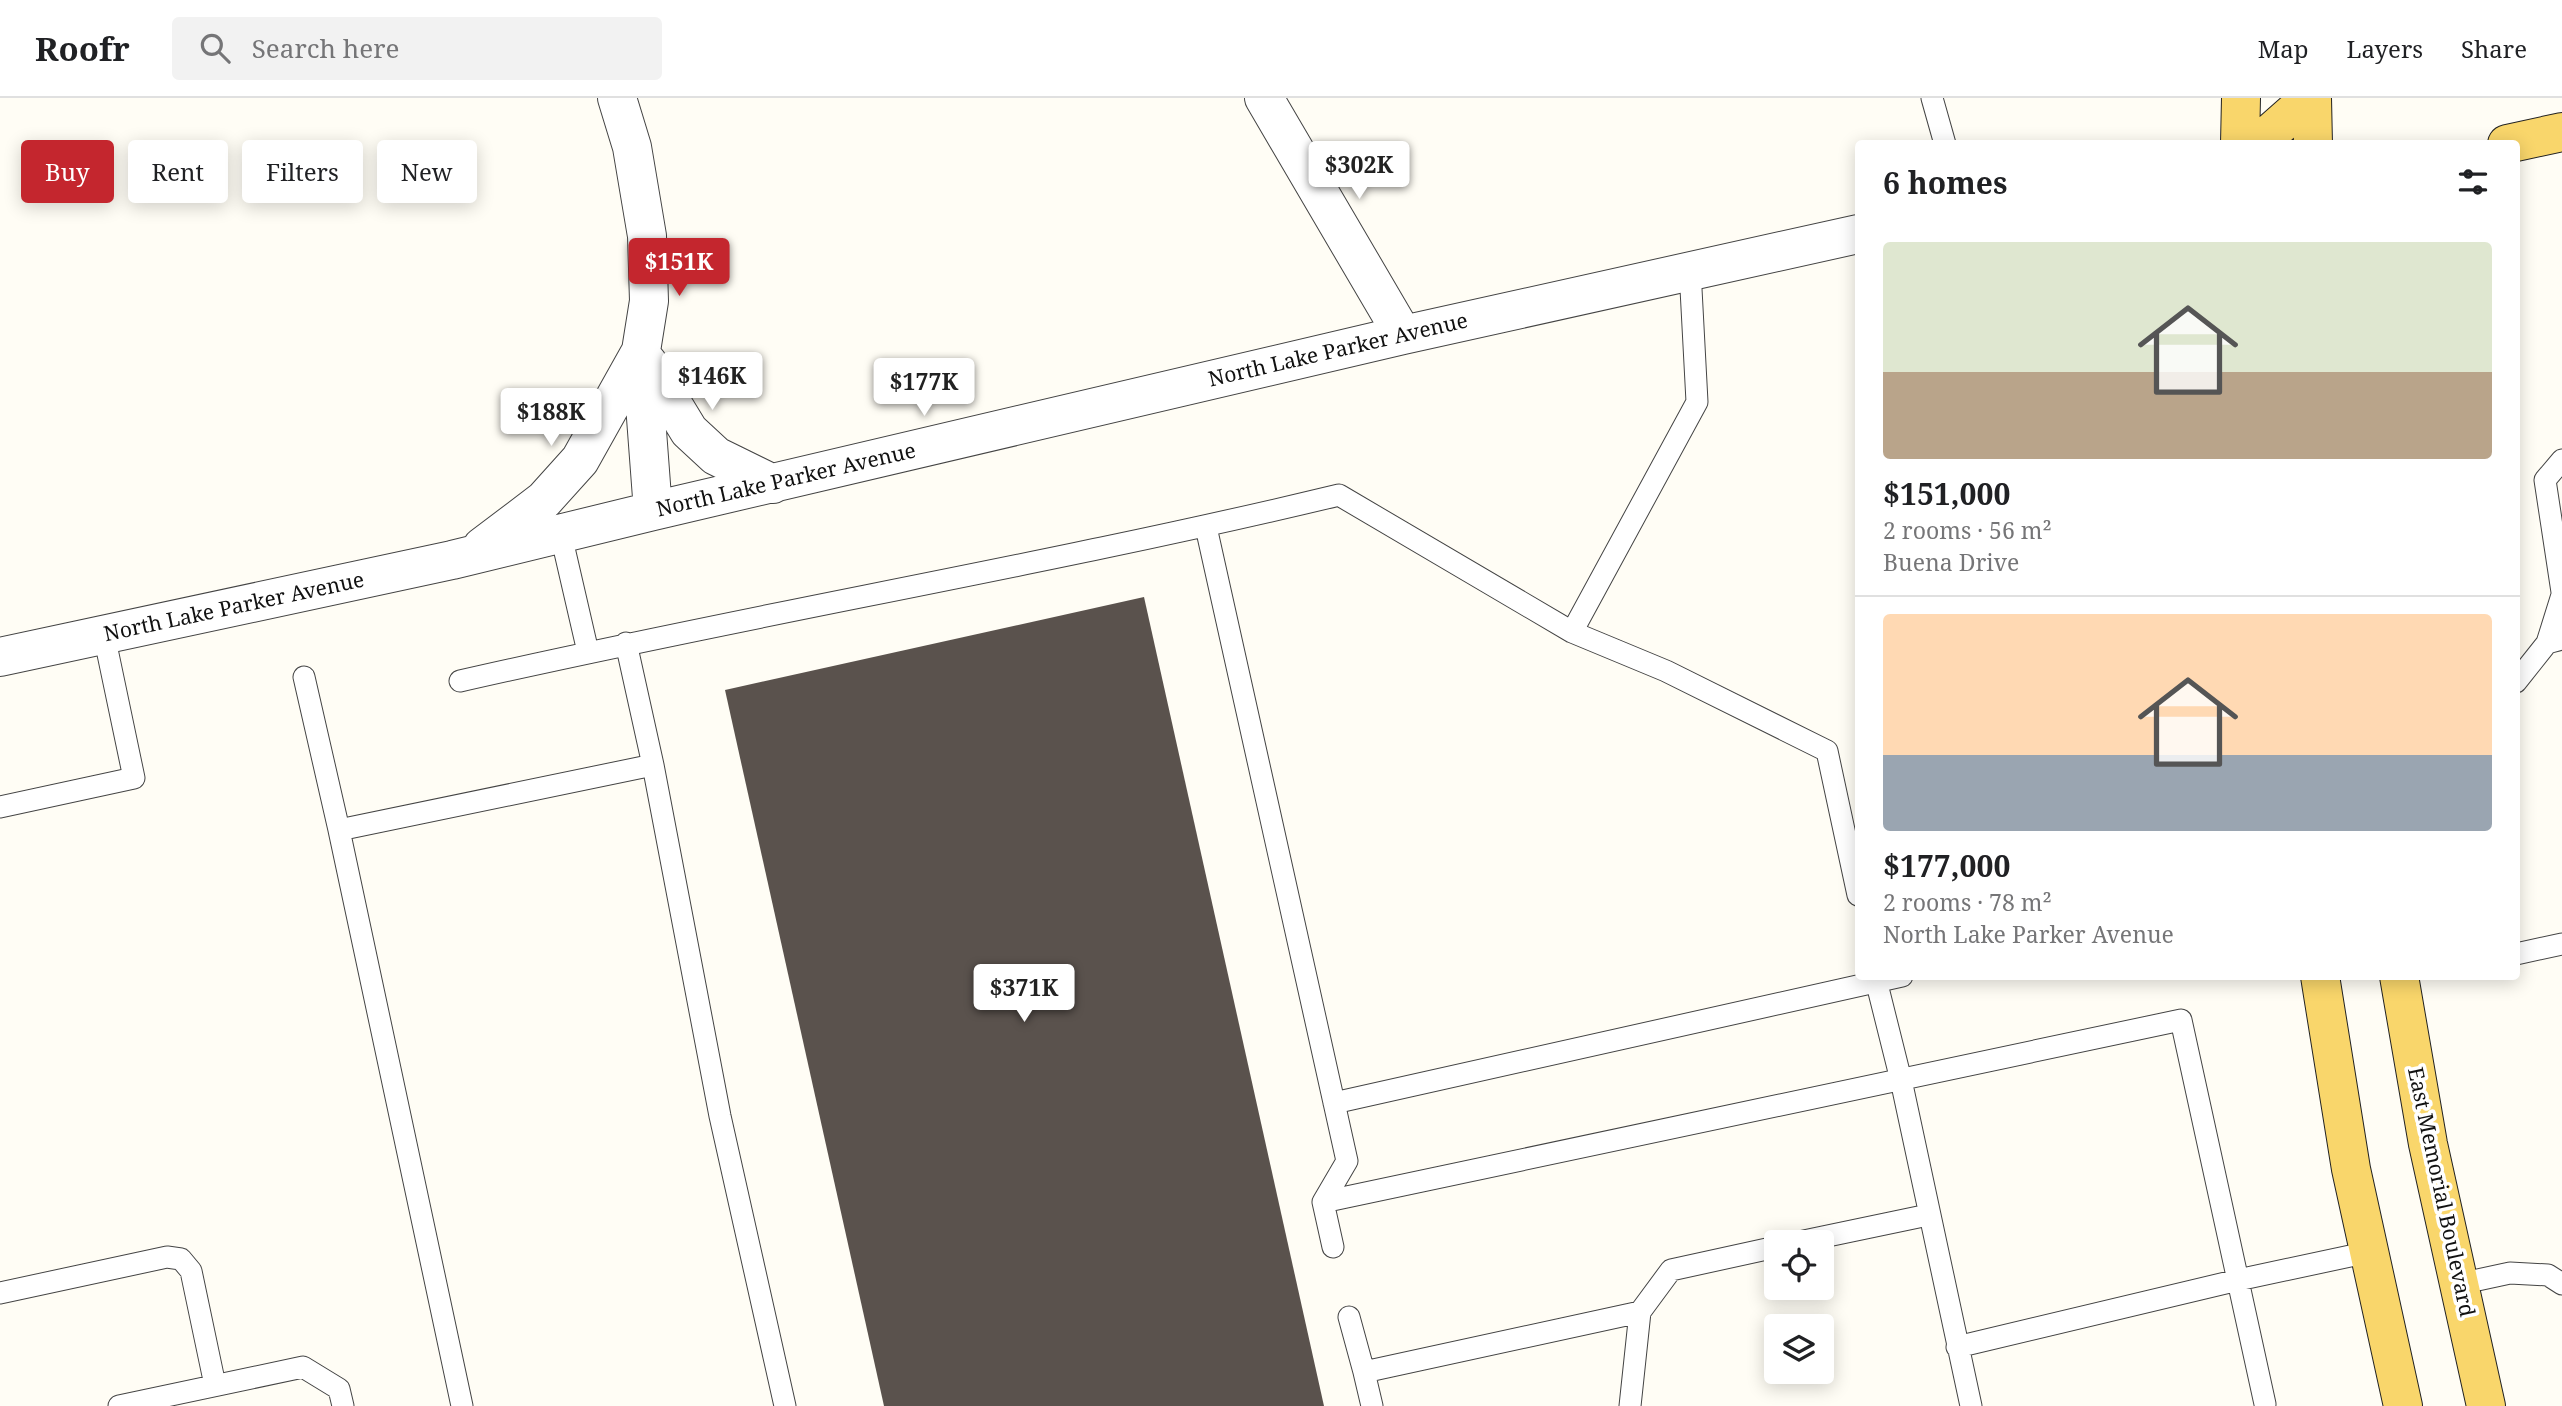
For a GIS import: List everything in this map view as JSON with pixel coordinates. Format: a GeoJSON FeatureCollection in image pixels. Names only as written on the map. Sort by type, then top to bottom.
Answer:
{"type":"FeatureCollection","features":[{"type":"Feature","properties":{"kind":"main road"},"geometry":{"type":"LineString","coordinates":[[2241,98],[2241,140]]}},
{"type":"Feature","properties":{"kind":"main road"},"geometry":{"type":"LineString","coordinates":[[2263,140],[2311,98]]}},
{"type":"Feature","properties":{"kind":"main road"},"geometry":{"type":"LineString","coordinates":[[2311,98],[2313,140]]}},
{"type":"Feature","properties":{"kind":"main road"},"geometry":{"type":"LineString","coordinates":[[2520,142],[2562,132]]}},
{"type":"Feature","properties":{"kind":"main road"},"geometry":{"type":"LineString","coordinates":[[2321,980],[2351,1169],[2403,1406]]}},
{"type":"Feature","properties":{"kind":"main road","name":"East Memorial Boulevard"},"geometry":{"type":"LineString","coordinates":[[2401,980],[2428,1144],[2486,1406]]}},
{"type":"Feature","properties":{"kind":"street"},"geometry":{"type":"LineString","coordinates":[[617,98],[632,147],[647,236],[649,301],[641,351],[653,511]]}},
{"type":"Feature","properties":{"kind":"street"},"geometry":{"type":"LineString","coordinates":[[1264,98],[1403,335]]}},
{"type":"Feature","properties":{"kind":"street","name":"North Lake Parker Avenue"},"geometry":{"type":"LineString","coordinates":[[0,657],[561,535],[1403,335],[1855,235]]}},
{"type":"Feature","properties":{"kind":"street"},"geometry":{"type":"LineString","coordinates":[[641,351],[668,401],[689,431],[716,456],[773,484]]}},
{"type":"Feature","properties":{"kind":"street"},"geometry":{"type":"LineString","coordinates":[[471,555],[544,500],[580,460],[641,351]]}},
{"type":"Feature","properties":{"kind":"lane"},"geometry":{"type":"LineString","coordinates":[[1932,98],[1944,140]]}},
{"type":"Feature","properties":{"kind":"lane"},"geometry":{"type":"LineString","coordinates":[[1572,632],[1697,402],[1690,270]]}},
{"type":"Feature","properties":{"kind":"lane"},"geometry":{"type":"LineString","coordinates":[[2520,678],[2555,641],[2562,594],[2545,480],[2562,460]]}},
{"type":"Feature","properties":{"kind":"lane"},"geometry":{"type":"LineString","coordinates":[[460,681],[626,643],[1206,527],[1339,495],[1572,632],[1666,671],[1827,751],[1855,881]]}},
{"type":"Feature","properties":{"kind":"lane"},"geometry":{"type":"LineString","coordinates":[[1206,527],[1346,1161],[1323,1202],[1333,1247]]}},
{"type":"Feature","properties":{"kind":"lane"},"geometry":{"type":"LineString","coordinates":[[561,535],[588,652]]}},
{"type":"Feature","properties":{"kind":"lane"},"geometry":{"type":"LineString","coordinates":[[0,807],[134,778],[104,635]]}},
{"type":"Feature","properties":{"kind":"lane"},"geometry":{"type":"LineString","coordinates":[[626,643],[653,765],[720,1116],[785,1406]]}},
{"type":"Feature","properties":{"kind":"lane"},"geometry":{"type":"LineString","coordinates":[[304,677],[462,1406]]}},
{"type":"Feature","properties":{"kind":"lane"},"geometry":{"type":"LineString","coordinates":[[339,830],[653,765]]}},
{"type":"Feature","properties":{"kind":"lane"},"geometry":{"type":"LineString","coordinates":[[2520,953],[2562,944]]}},
{"type":"Feature","properties":{"kind":"lane"},"geometry":{"type":"LineString","coordinates":[[1334,1103],[1871,980]]}},
{"type":"Feature","properties":{"kind":"lane"},"geometry":{"type":"LineString","coordinates":[[1875,980],[1900,1080],[1971,1406]]}},
{"type":"Feature","properties":{"kind":"lane"},"geometry":{"type":"LineString","coordinates":[[1323,1202],[2181,1020],[2265,1404]]}},
{"type":"Feature","properties":{"kind":"lane"},"geometry":{"type":"LineString","coordinates":[[1834,1235],[1928,1215]]}},
{"type":"Feature","properties":{"kind":"lane"},"geometry":{"type":"LineString","coordinates":[[1630,1406],[1640,1312],[1671,1270],[1764,1250]]}},
{"type":"Feature","properties":{"kind":"lane"},"geometry":{"type":"LineString","coordinates":[[1957,1347],[2238,1280],[2370,1252]]}},
{"type":"Feature","properties":{"kind":"lane"},"geometry":{"type":"LineString","coordinates":[[0,1293],[167,1257],[181,1259],[191,1271],[215,1385]]}},
{"type":"Feature","properties":{"kind":"lane"},"geometry":{"type":"LineString","coordinates":[[2459,1283],[2510,1273],[2548,1275],[2562,1284]]}},
{"type":"Feature","properties":{"kind":"lane"},"geometry":{"type":"LineString","coordinates":[[1364,1372],[1640,1312]]}},
{"type":"Feature","properties":{"kind":"lane"},"geometry":{"type":"LineString","coordinates":[[1349,1317],[1372,1406]]}},
{"type":"Feature","properties":{"kind":"lane"},"geometry":{"type":"LineString","coordinates":[[119,1406],[303,1367],[339,1389],[343,1406]]}},
{"type":"Feature","properties":{"kind":"building"},"geometry":{"type":"Polygon","coordinates":[[[1144,597],[1324,1406],[884,1406],[725,690],[1144,597]]]}}]}
